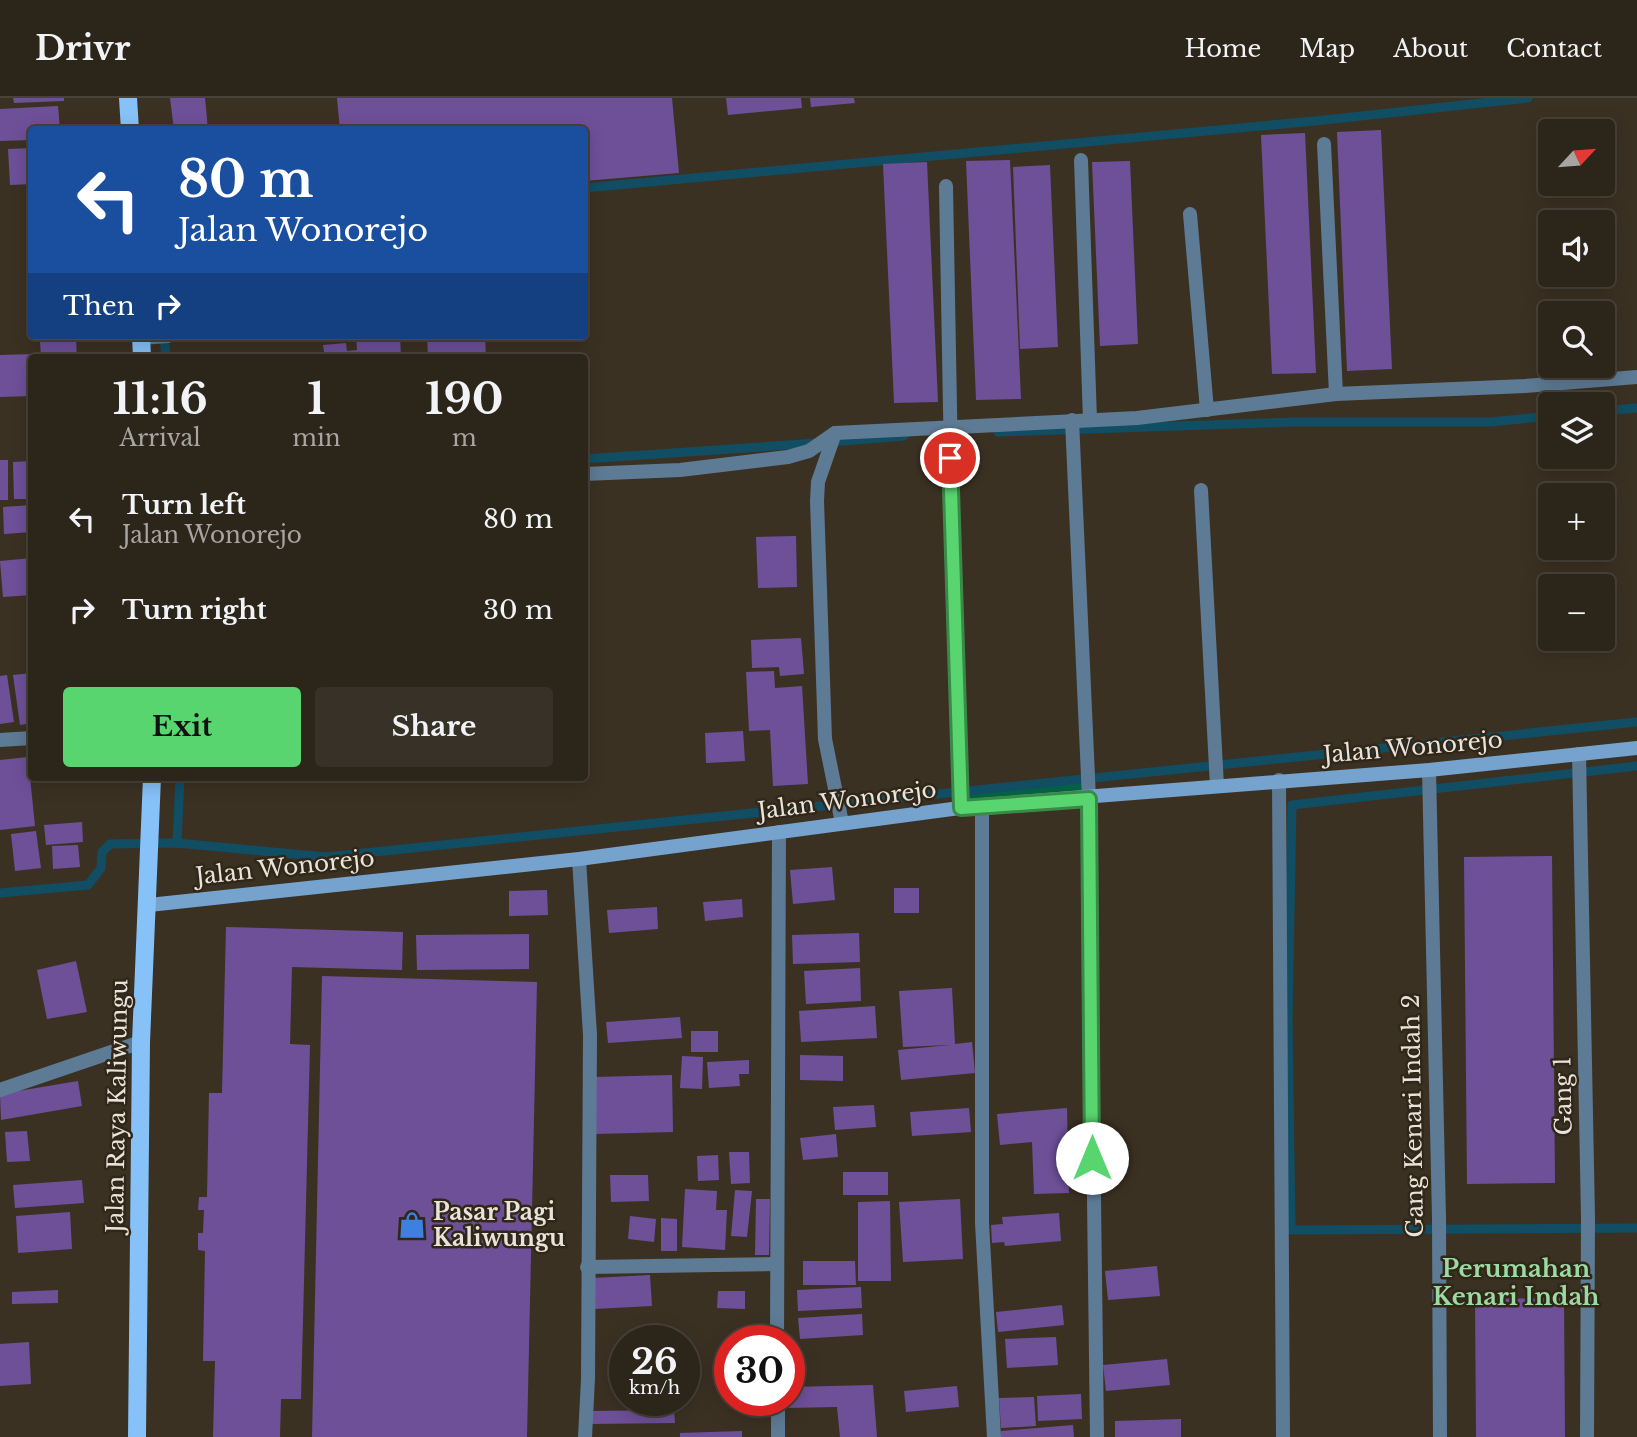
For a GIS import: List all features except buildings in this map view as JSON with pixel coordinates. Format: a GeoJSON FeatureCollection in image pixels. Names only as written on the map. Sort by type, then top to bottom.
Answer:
{"type":"FeatureCollection","features":[{"type":"Feature","properties":{"kind":"main road"},"geometry":{"type":"LineString","coordinates":[[128,98],[130,126]]}},
{"type":"Feature","properties":{"kind":"main road","name":"Jalan Raya Kaliwungu"},"geometry":{"type":"LineString","coordinates":[[137,1437],[141,1042],[149,905],[152,781]]}},
{"type":"Feature","properties":{"kind":"street"},"geometry":{"type":"LineString","coordinates":[[1324,144],[1336,394]]}},
{"type":"Feature","properties":{"kind":"street"},"geometry":{"type":"LineString","coordinates":[[1081,160],[1090,420]]}},
{"type":"Feature","properties":{"kind":"street"},"geometry":{"type":"LineString","coordinates":[[946,186],[949,431],[960,801]]}},
{"type":"Feature","properties":{"kind":"street"},"geometry":{"type":"LineString","coordinates":[[1190,214],[1206,410]]}},
{"type":"Feature","properties":{"kind":"street"},"geometry":{"type":"LineString","coordinates":[[588,474],[680,470],[788,457],[809,451],[832,439],[1072,426],[1090,420],[1206,410],[1336,394],[1525,386],[1637,377]]}},
{"type":"Feature","properties":{"kind":"street"},"geometry":{"type":"LineString","coordinates":[[1072,426],[1089,799],[1097,1437]]}},
{"type":"Feature","properties":{"kind":"street"},"geometry":{"type":"LineString","coordinates":[[832,439],[818,482],[817,501],[825,739],[841,812]]}},
{"type":"Feature","properties":{"kind":"street"},"geometry":{"type":"LineString","coordinates":[[1201,491],[1217,786]]}},
{"type":"Feature","properties":{"kind":"street"},"geometry":{"type":"LineString","coordinates":[[0,740],[28,738]]}},
{"type":"Feature","properties":{"kind":"street","name":"Jalan Wonorejo"},"geometry":{"type":"LineString","coordinates":[[149,905],[579,859],[779,832],[841,812],[960,801],[982,805],[1089,799],[1279,780],[1429,782],[1580,765],[1637,748]]}},
{"type":"Feature","properties":{"kind":"street","name":"Gang 1"},"geometry":{"type":"LineString","coordinates":[[1580,765],[1588,1217],[1587,1437]]}},
{"type":"Feature","properties":{"kind":"street"},"geometry":{"type":"LineString","coordinates":[[1279,780],[1283,1437]]}},
{"type":"Feature","properties":{"kind":"street","name":"Gang Kenari Indah 2"},"geometry":{"type":"LineString","coordinates":[[1429,782],[1439,1218],[1440,1437]]}},
{"type":"Feature","properties":{"kind":"street"},"geometry":{"type":"LineString","coordinates":[[982,805],[982,1223],[994,1437]]}},
{"type":"Feature","properties":{"kind":"street"},"geometry":{"type":"LineString","coordinates":[[777,1325],[781,909],[779,832]]}},
{"type":"Feature","properties":{"kind":"street"},"geometry":{"type":"LineString","coordinates":[[579,859],[590,1035],[588,1379],[585,1437]]}},
{"type":"Feature","properties":{"kind":"street"},"geometry":{"type":"LineString","coordinates":[[0,1090],[141,1042]]}},
{"type":"Feature","properties":{"kind":"street"},"geometry":{"type":"LineString","coordinates":[[587,1267],[777,1264]]}},
{"type":"Feature","properties":{"kind":"street"},"geometry":{"type":"LineString","coordinates":[[778,1416],[778,1437]]}},
{"type":"Feature","properties":{"kind":"green space"},"geometry":{"type":"Polygon","coordinates":[[[1084,779],[1086,796],[965,804],[963,793],[1084,779]]]}},
{"type":"Feature","properties":{"kind":"waterway"},"geometry":{"type":"LineString","coordinates":[[588,188],[1315,121],[1528,98]]}},
{"type":"Feature","properties":{"kind":"waterway"},"geometry":{"type":"LineString","coordinates":[[164,340],[166,354]]}},
{"type":"Feature","properties":{"kind":"waterway"},"geometry":{"type":"LineString","coordinates":[[1615,410],[1637,408]]}},
{"type":"Feature","properties":{"kind":"waterway"},"geometry":{"type":"LineString","coordinates":[[998,432],[1295,422],[1490,422],[1538,417]]}},
{"type":"Feature","properties":{"kind":"waterway"},"geometry":{"type":"LineString","coordinates":[[831,442],[904,436]]}},
{"type":"Feature","properties":{"kind":"waterway"},"geometry":{"type":"LineString","coordinates":[[588,459],[817,443]]}},
{"type":"Feature","properties":{"kind":"waterway"},"geometry":{"type":"LineString","coordinates":[[0,893],[88,885],[101,868],[102,852],[110,844],[177,843],[326,857],[1637,722]]}},
{"type":"Feature","properties":{"kind":"waterway"},"geometry":{"type":"LineString","coordinates":[[1637,766],[1292,805],[1288,1018],[1291,1230],[1637,1228]]}},
{"type":"Feature","properties":{"kind":"waterway"},"geometry":{"type":"LineString","coordinates":[[177,843],[180,781]]}},
{"type":"Feature","properties":{"kind":"place","name":"Pasar Pagi Kaliwungu"},"geometry":{"type":"Point","coordinates":[412,1225]}},
{"type":"Feature","properties":{"kind":"district","name":"Perumahan Kenari Indah"},"geometry":{"type":"Point","coordinates":[1516,1282]}},
{"type":"Feature","properties":{"kind":"route"},"geometry":{"type":"LineString","coordinates":[[950,458],[961,808],[1089,799],[1092,1158]]}}]}
